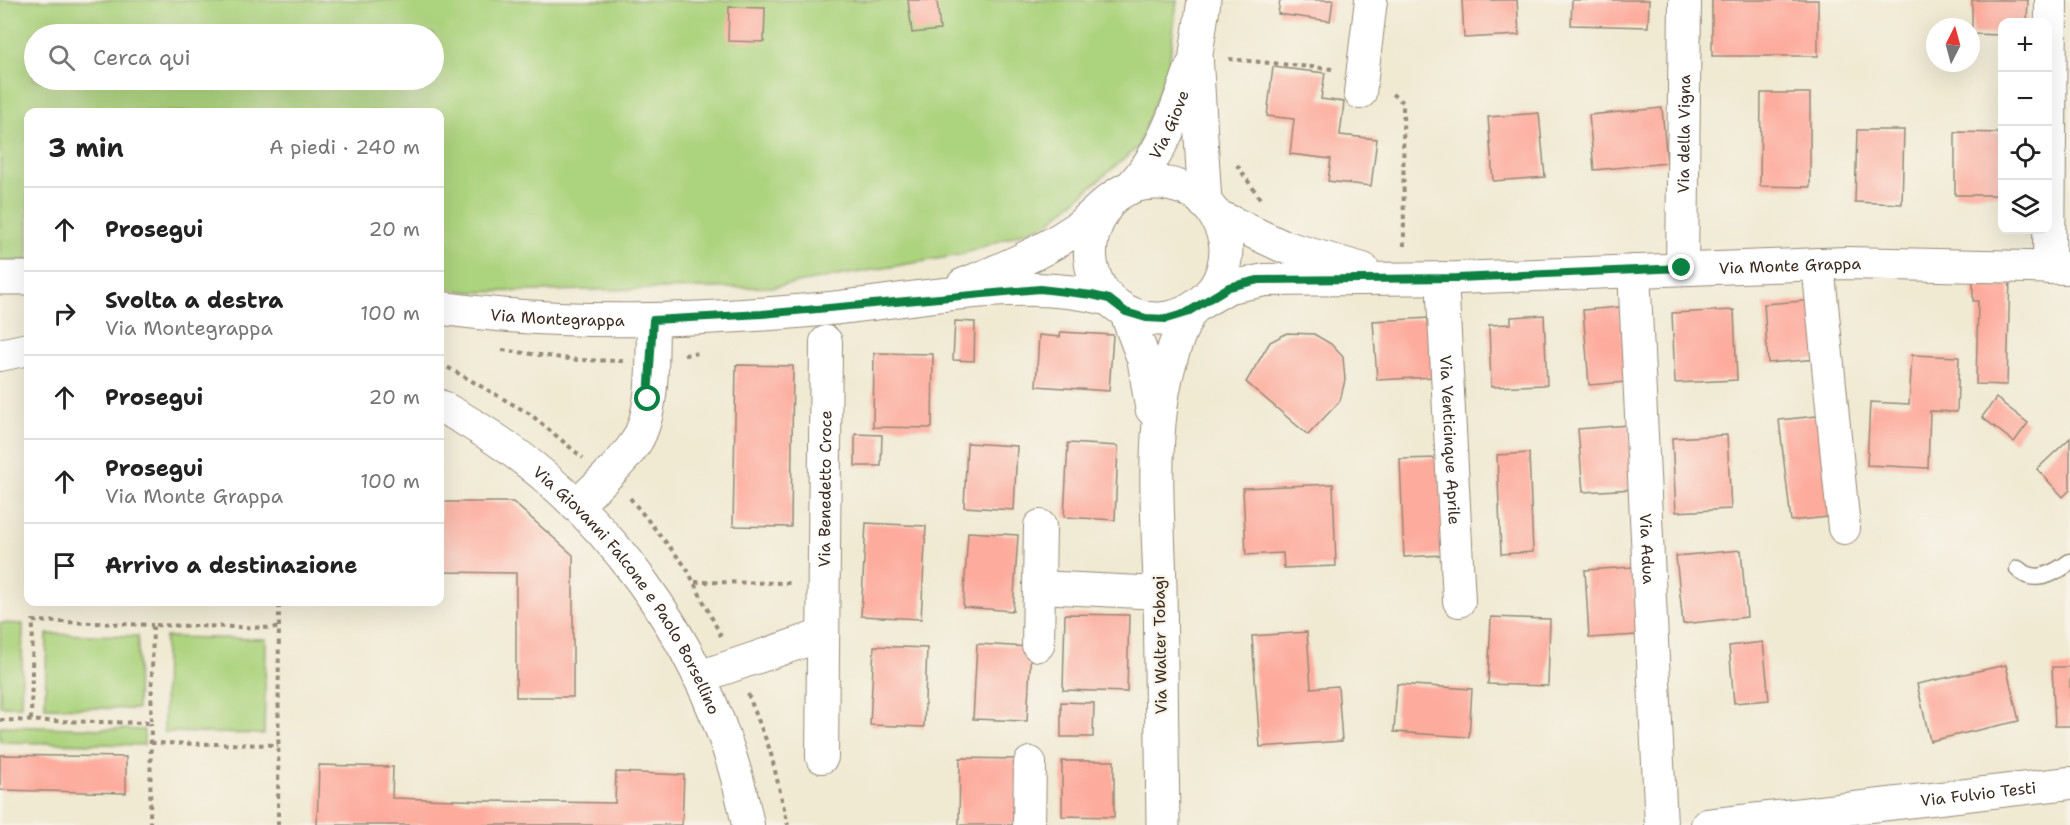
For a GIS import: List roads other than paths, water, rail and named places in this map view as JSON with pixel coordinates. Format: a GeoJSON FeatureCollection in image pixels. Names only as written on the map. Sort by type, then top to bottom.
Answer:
{"type":"FeatureCollection","features":[{"type":"Feature","properties":{"kind":"street","name":"Via Giove"},"geometry":{"type":"LineString","coordinates":[[1204,0],[1209,56],[1210,208]]}},
{"type":"Feature","properties":{"kind":"street"},"geometry":{"type":"LineString","coordinates":[[1361,83],[1371,0]]}},
{"type":"Feature","properties":{"kind":"street","name":"Via della Vigna"},"geometry":{"type":"LineString","coordinates":[[1682,268],[1685,0]]}},
{"type":"Feature","properties":{"kind":"street"},"geometry":{"type":"LineString","coordinates":[[2050,0],[2059,268]]}},
{"type":"Feature","properties":{"kind":"street","name":"Via Giove"},"geometry":{"type":"LineString","coordinates":[[1120,194],[1150,166],[1209,56]]}},
{"type":"Feature","properties":{"kind":"street"},"geometry":{"type":"LineString","coordinates":[[1151,182],[1173,184],[1194,193],[1210,208],[1221,226],[1226,246],[1224,267],[1216,286],[1197,306],[1166,319],[1146,318],[1118,306],[1096,282],[1089,261],[1090,239],[1097,218],[1120,194],[1151,182]]}},
{"type":"Feature","properties":{"kind":"street","name":"Via Montegrappa"},"geometry":{"type":"LineString","coordinates":[[927,298],[1032,255],[1074,230],[1120,194]]}},
{"type":"Feature","properties":{"kind":"street","name":"Via Monte Grappa"},"geometry":{"type":"LineString","coordinates":[[1210,208],[1282,246],[1405,280]]}},
{"type":"Feature","properties":{"kind":"street","name":"Via Monte Grappa"},"geometry":{"type":"LineString","coordinates":[[1197,306],[1229,287],[1258,280],[1405,280],[1818,264],[1924,263],[2059,268]]}},
{"type":"Feature","properties":{"kind":"street"},"geometry":{"type":"LineString","coordinates":[[1818,264],[1844,528]]}},
{"type":"Feature","properties":{"kind":"street","name":"Via Adua"},"geometry":{"type":"LineString","coordinates":[[1634,270],[1661,825]]}},
{"type":"Feature","properties":{"kind":"street"},"geometry":{"type":"LineString","coordinates":[[0,278],[24,278]]}},
{"type":"Feature","properties":{"kind":"street","name":"Via Venticinque Aprile"},"geometry":{"type":"LineString","coordinates":[[1442,278],[1459,601]]}},
{"type":"Feature","properties":{"kind":"street","name":"Via Montegrappa"},"geometry":{"type":"LineString","coordinates":[[444,308],[511,316],[653,320],[772,314],[1040,289],[1075,292],[1118,306]]}},
{"type":"Feature","properties":{"kind":"street","name":"Via Walter Tobagi"},"geometry":{"type":"LineString","coordinates":[[1118,306],[1137,337],[1146,371],[1158,464]]}},
{"type":"Feature","properties":{"kind":"street","name":"Via Walter Tobagi"},"geometry":{"type":"LineString","coordinates":[[1163,825],[1158,464],[1166,372],[1180,330],[1197,306]]}},
{"type":"Feature","properties":{"kind":"street"},"geometry":{"type":"LineString","coordinates":[[576,506],[625,457],[641,432],[648,399],[653,320]]}},
{"type":"Feature","properties":{"kind":"street","name":"Via Benedetto Croce"},"geometry":{"type":"LineString","coordinates":[[822,757],[826,342]]}},
{"type":"Feature","properties":{"kind":"street"},"geometry":{"type":"LineString","coordinates":[[0,356],[24,350]]}},
{"type":"Feature","properties":{"kind":"street","name":"Via Giovanni Falcone e Paolo Borsellino"},"geometry":{"type":"LineString","coordinates":[[444,408],[514,452],[576,506],[609,540],[642,582],[678,636],[699,677],[730,753],[748,825]]}},
{"type":"Feature","properties":{"kind":"street"},"geometry":{"type":"LineString","coordinates":[[1038,645],[1040,526]]}},
{"type":"Feature","properties":{"kind":"street"},"geometry":{"type":"LineString","coordinates":[[1039,587],[1160,593]]}},
{"type":"Feature","properties":{"kind":"street"},"geometry":{"type":"LineString","coordinates":[[699,677],[823,635]]}},
{"type":"Feature","properties":{"kind":"street"},"geometry":{"type":"LineString","coordinates":[[1029,825],[1030,764]]}},
{"type":"Feature","properties":{"kind":"street","name":"Via Fulvio Testi"},"geometry":{"type":"LineString","coordinates":[[1707,825],[2070,783]]}},
{"type":"Feature","properties":{"kind":"lane"},"geometry":{"type":"LineString","coordinates":[[2018,569],[2033,577],[2047,576],[2070,561]]}}]}
